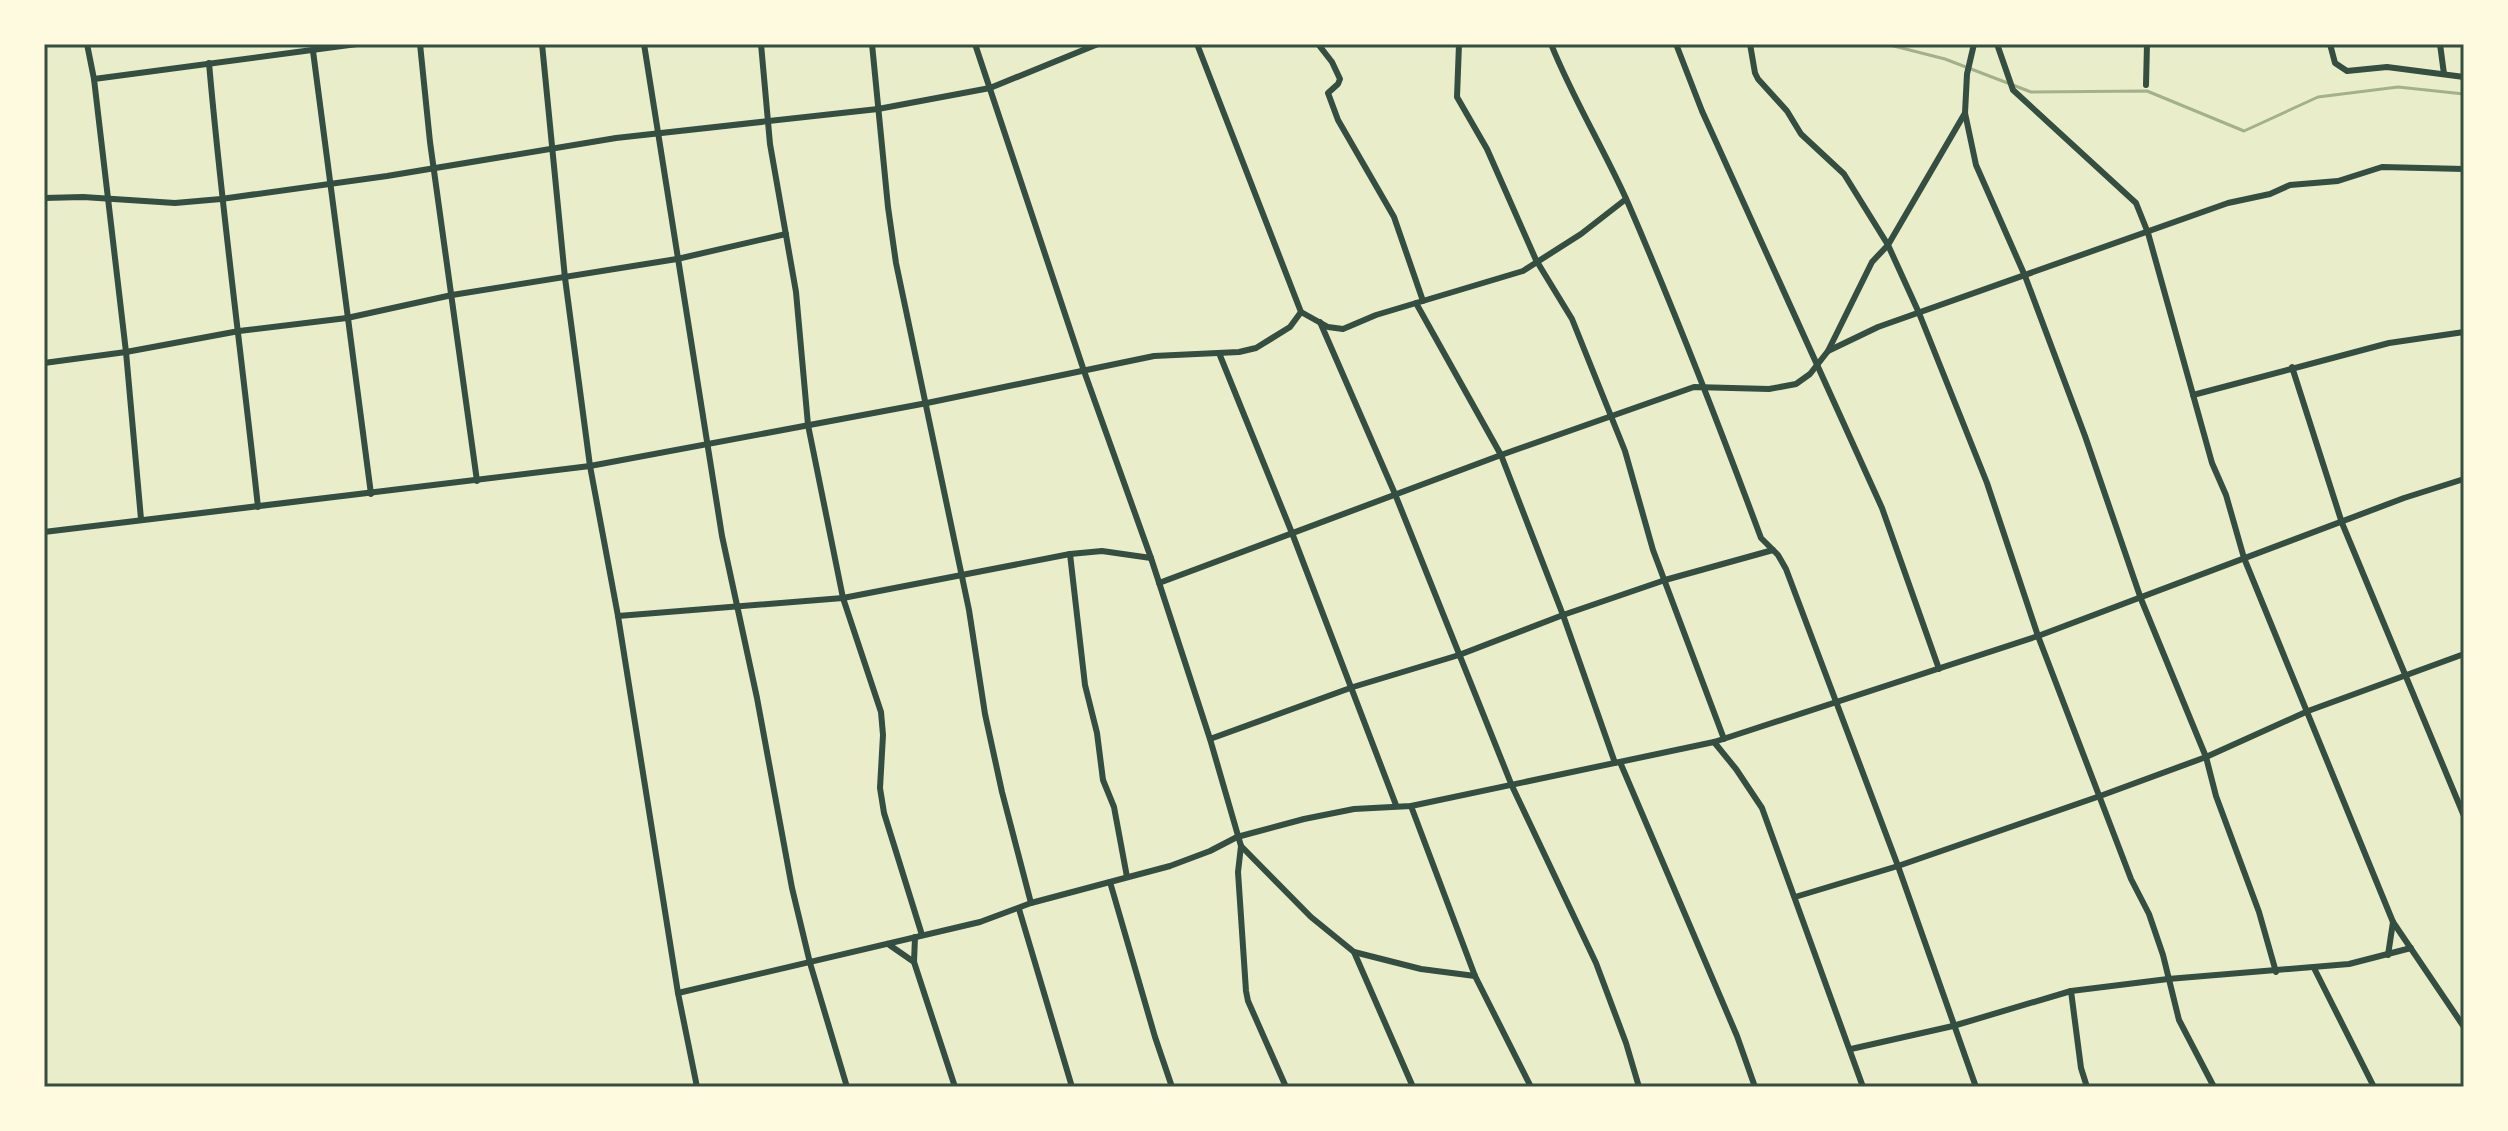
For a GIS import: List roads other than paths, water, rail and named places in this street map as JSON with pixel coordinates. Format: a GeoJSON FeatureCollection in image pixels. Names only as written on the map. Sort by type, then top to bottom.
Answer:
{"type":"FeatureCollection","features":[{"type":"Feature","properties":{"kind":"street"},"geometry":{"type":"LineString","coordinates":[[87,44],[94,79],[126,352],[141,519]]}},
{"type":"Feature","properties":{"kind":"street"},"geometry":{"type":"LineString","coordinates":[[94,79],[357,44]]}},
{"type":"Feature","properties":{"kind":"street"},"geometry":{"type":"LineString","coordinates":[[420,44],[477,481]]}},
{"type":"Feature","properties":{"kind":"street"},"geometry":{"type":"LineString","coordinates":[[542,44],[565,278],[590,466],[618,616],[678,993],[697,1087]]}},
{"type":"Feature","properties":{"kind":"street"},"geometry":{"type":"LineString","coordinates":[[644,44],[706,445],[737,608],[792,888],[810,963],[847,1087]]}},
{"type":"Feature","properties":{"kind":"street"},"geometry":{"type":"LineString","coordinates":[[761,44],[768,121],[796,292],[808,425],[843,598],[881,712],[880,788],[918,936],[914,962],[955,1087]]}},
{"type":"Feature","properties":{"kind":"street"},"geometry":{"type":"LineString","coordinates":[[872,44],[896,263],[927,403],[1002,792],[1031,903]]}},
{"type":"Feature","properties":{"kind":"street"},"geometry":{"type":"LineString","coordinates":[[975,44],[1084,371],[1151,558],[1241,846],[1311,917],[1354,952],[1421,969],[1475,976]]}},
{"type":"Feature","properties":{"kind":"street"},"geometry":{"type":"LineString","coordinates":[[44,198],[175,203],[221,199],[657,133],[878,109],[990,88],[1098,44]]}},
{"type":"Feature","properties":{"kind":"street"},"geometry":{"type":"LineString","coordinates":[[1197,44],[1301,312],[1328,327],[1343,329],[1523,271],[1581,234],[1626,199]]}},
{"type":"Feature","properties":{"kind":"street"},"geometry":{"type":"LineString","coordinates":[[1318,44],[1340,79],[1328,93],[1333,108],[1394,217],[1419,302],[1501,455],[1618,762],[1737,1036],[1755,1087]]}},
{"type":"Feature","properties":{"kind":"street"},"geometry":{"type":"LineString","coordinates":[[1459,44],[1457,97],[1460,106],[1487,149],[1536,260],[1572,319],[1625,451],[1653,550],[1724,739]]}},
{"type":"Feature","properties":{"kind":"street"},"geometry":{"type":"LineString","coordinates":[[1551,44],[1626,199],[1705,385],[1761,538],[1786,569],[1898,866],[1976,1087]]}},
{"type":"Feature","properties":{"kind":"street"},"geometry":{"type":"LineString","coordinates":[[1676,44],[1702,111],[1882,508],[1939,669]]}},
{"type":"Feature","properties":{"kind":"street"},"geometry":{"type":"LineString","coordinates":[[1750,44],[1758,79],[1787,111],[1801,134],[1844,174],[1888,245],[1919,313],[1987,483],[2038,636],[2131,879],[2149,914],[2179,1020],[2214,1087]]}},
{"type":"Feature","properties":{"kind":"street"},"geometry":{"type":"LineString","coordinates":[[1974,44],[1967,74],[1965,113],[1976,165],[2025,276],[2141,599],[2206,757],[2216,796],[2259,912],[2276,972]]}},
{"type":"Feature","properties":{"kind":"street"},"geometry":{"type":"LineString","coordinates":[[1997,44],[2013,90],[2136,203],[2148,233],[2212,463],[2226,495],[2244,558],[2393,922],[2464,1027]]}},
{"type":"Feature","properties":{"kind":"street"},"geometry":{"type":"LineString","coordinates":[[2146,85],[2147,44]]}},
{"type":"Feature","properties":{"kind":"street"},"geometry":{"type":"LineString","coordinates":[[2330,44],[2335,63],[2347,71],[2387,67],[2464,77]]}},
{"type":"Feature","properties":{"kind":"street"},"geometry":{"type":"LineString","coordinates":[[2440,44],[2444,74]]}},
{"type":"Feature","properties":{"kind":"street"},"geometry":{"type":"LineString","coordinates":[[313,51],[371,494]]}},
{"type":"Feature","properties":{"kind":"street"},"geometry":{"type":"LineString","coordinates":[[209,63],[221,199],[258,507]]}},
{"type":"Feature","properties":{"kind":"street"},"geometry":{"type":"LineString","coordinates":[[1159,583],[1609,415],[1705,385],[1769,389],[1796,384],[1810,374],[1828,351],[1872,262],[1888,245],[1965,113]]}},
{"type":"Feature","properties":{"kind":"street"},"geometry":{"type":"LineString","coordinates":[[1828,351],[1878,327],[2228,203],[2304,182],[2338,181],[2382,167],[2464,169]]}},
{"type":"Feature","properties":{"kind":"street"},"geometry":{"type":"LineString","coordinates":[[44,363],[126,352],[239,331],[347,318],[452,295],[677,259],[786,234]]}},
{"type":"Feature","properties":{"kind":"street"},"geometry":{"type":"LineString","coordinates":[[44,532],[590,466],[927,403],[1154,356],[1256,348],[1290,327],[1301,312]]}},
{"type":"Feature","properties":{"kind":"street"},"geometry":{"type":"LineString","coordinates":[[1320,322],[1395,494],[1512,786],[1596,963],[1639,1087]]}},
{"type":"Feature","properties":{"kind":"street"},"geometry":{"type":"LineString","coordinates":[[2193,395],[2389,343],[2464,332]]}},
{"type":"Feature","properties":{"kind":"street"},"geometry":{"type":"LineString","coordinates":[[1219,353],[1353,687],[1396,805]]}},
{"type":"Feature","properties":{"kind":"street"},"geometry":{"type":"LineString","coordinates":[[2292,367],[2342,523],[2464,816]]}},
{"type":"Feature","properties":{"kind":"street"},"geometry":{"type":"LineString","coordinates":[[678,993],[980,922],[1031,903],[1170,866],[1237,837],[1317,816],[1396,805],[1411,806],[1714,742],[2038,636],[2404,498],[2464,479]]}},
{"type":"Feature","properties":{"kind":"street"},"geometry":{"type":"LineString","coordinates":[[1210,739],[1353,687],[1459,655],[1665,580],[1773,550]]}},
{"type":"Feature","properties":{"kind":"street"},"geometry":{"type":"LineString","coordinates":[[618,616],[843,598],[1070,554],[1102,551],[1151,558]]}},
{"type":"Feature","properties":{"kind":"street"},"geometry":{"type":"LineString","coordinates":[[1070,554],[1085,685],[1097,733],[1103,780],[1114,807],[1127,877]]}},
{"type":"Feature","properties":{"kind":"street"},"geometry":{"type":"LineString","coordinates":[[1795,897],[1898,866],[2100,796],[2206,757],[2308,711],[2464,654]]}},
{"type":"Feature","properties":{"kind":"street"},"geometry":{"type":"LineString","coordinates":[[1714,742],[1762,808],[1863,1087]]}},
{"type":"Feature","properties":{"kind":"street"},"geometry":{"type":"LineString","coordinates":[[1411,806],[1475,976],[1531,1087]]}},
{"type":"Feature","properties":{"kind":"street"},"geometry":{"type":"LineString","coordinates":[[1241,846],[1238,872],[1246,991],[1286,1087]]}},
{"type":"Feature","properties":{"kind":"street"},"geometry":{"type":"LineString","coordinates":[[1110,882],[1172,1087]]}},
{"type":"Feature","properties":{"kind":"street"},"geometry":{"type":"LineString","coordinates":[[1019,909],[1072,1087]]}},
{"type":"Feature","properties":{"kind":"street"},"geometry":{"type":"LineString","coordinates":[[2388,955],[2393,922]]}},
{"type":"Feature","properties":{"kind":"street"},"geometry":{"type":"LineString","coordinates":[[888,944],[914,962]]}},
{"type":"Feature","properties":{"kind":"street"},"geometry":{"type":"LineString","coordinates":[[1851,1049],[1953,1026],[2071,991],[2168,979],[2349,964],[2411,948]]}},
{"type":"Feature","properties":{"kind":"street"},"geometry":{"type":"LineString","coordinates":[[1354,952],[1413,1087]]}},
{"type":"Feature","properties":{"kind":"street"},"geometry":{"type":"LineString","coordinates":[[2314,968],[2374,1087]]}},
{"type":"Feature","properties":{"kind":"street"},"geometry":{"type":"LineString","coordinates":[[2071,991],[2081,1068],[2087,1087]]}},
{"type":"Feature","properties":{"kind":"waterway"},"geometry":{"type":"LineString","coordinates":[[1886,44],[1945,59],[2031,92],[2147,91],[2244,131],[2318,97],[2398,87],[2464,94]]}}]}
